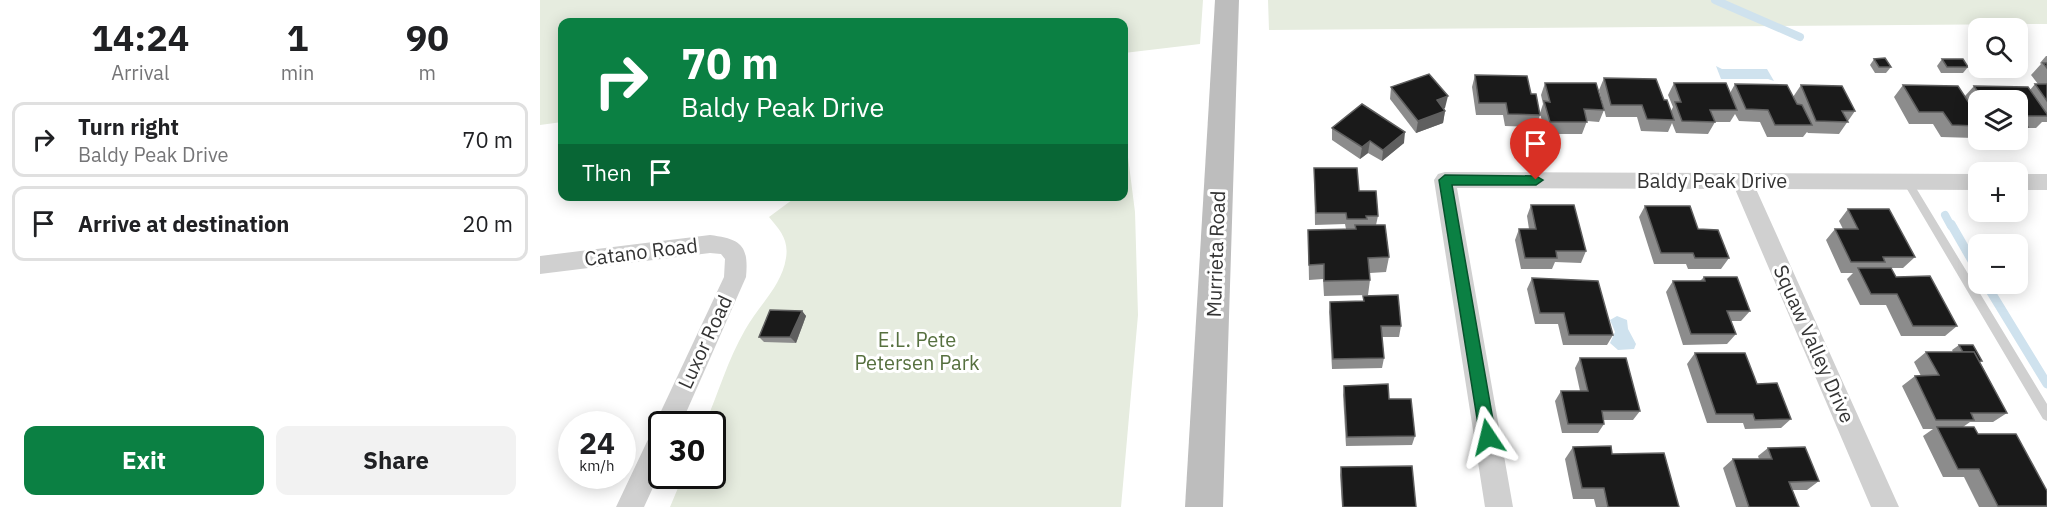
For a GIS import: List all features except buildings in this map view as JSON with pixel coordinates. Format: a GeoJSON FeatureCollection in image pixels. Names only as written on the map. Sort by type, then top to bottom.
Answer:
{"type":"FeatureCollection","features":[{"type":"Feature","properties":{"kind":"main road","name":"Murrieta Road"},"geometry":{"type":"LineString","coordinates":[[1204,507],[1227,0]]}},
{"type":"Feature","properties":{"kind":"street","name":"Baldy Peak Drive"},"geometry":{"type":"LineString","coordinates":[[1499,507],[1445,180],[1968,182]]}},
{"type":"Feature","properties":{"kind":"street","name":"Squaw Valley Drive"},"geometry":{"type":"LineString","coordinates":[[1743,181],[1886,507]]}},
{"type":"Feature","properties":{"kind":"street"},"geometry":{"type":"LineString","coordinates":[[2028,182],[2047,182]]}},
{"type":"Feature","properties":{"kind":"street","name":"Catano Road"},"geometry":{"type":"LineString","coordinates":[[540,265],[710,244],[727,246],[738,257]]}},
{"type":"Feature","properties":{"kind":"street","name":"Luxor Road"},"geometry":{"type":"LineString","coordinates":[[674,411],[735,277],[738,257]]}},
{"type":"Feature","properties":{"kind":"street"},"geometry":{"type":"LineString","coordinates":[[630,507],[648,468]]}},
{"type":"Feature","properties":{"kind":"lane"},"geometry":{"type":"LineString","coordinates":[[1907,181],[2047,416]]}},
{"type":"Feature","properties":{"kind":"green space"},"geometry":{"type":"Polygon","coordinates":[[[540,0],[1203,0],[1200,44],[1128,53],[1128,18],[558,18],[558,123],[540,125],[540,0]]]}},
{"type":"Feature","properties":{"kind":"green space"},"geometry":{"type":"Polygon","coordinates":[[[1268,0],[2047,0],[2047,24],[2028,24],[2028,18],[1968,18],[1968,25],[1269,30],[1268,0]]]}},
{"type":"Feature","properties":{"kind":"green space","name":"E.L. Pete Petersen Park"},"geometry":{"type":"Polygon","coordinates":[[[1128,157],[1135,212],[1138,315],[1121,507],[670,507],[678,489],[726,489],[726,411],[710,411],[739,341],[750,321],[775,287],[784,268],[787,252],[780,231],[769,217],[791,201],[1128,201],[1128,157]]]}},
{"type":"Feature","properties":{"kind":"water"},"geometry":{"type":"Polygon","coordinates":[[[1716,66],[1722,69],[1767,69],[1774,81],[1721,79],[1716,66]]]}},
{"type":"Feature","properties":{"kind":"water"},"geometry":{"type":"Polygon","coordinates":[[[1617,316],[1627,320],[1628,329],[1636,344],[1634,349],[1618,350],[1610,343],[1615,332],[1610,320],[1617,316]]]}},
{"type":"Feature","properties":{"kind":"waterway"},"geometry":{"type":"LineString","coordinates":[[1715,0],[1800,37]]}},
{"type":"Feature","properties":{"kind":"waterway"},"geometry":{"type":"LineString","coordinates":[[1945,215],[1951,226]]}},
{"type":"Feature","properties":{"kind":"waterway"},"geometry":{"type":"LineString","coordinates":[[1951,224],[1968,254]]}},
{"type":"Feature","properties":{"kind":"waterway"},"geometry":{"type":"LineString","coordinates":[[1992,294],[2047,384]]}},
{"type":"Feature","properties":{"kind":"route"},"geometry":{"type":"LineString","coordinates":[[1488,437],[1445,180],[1536,180]]}}]}
